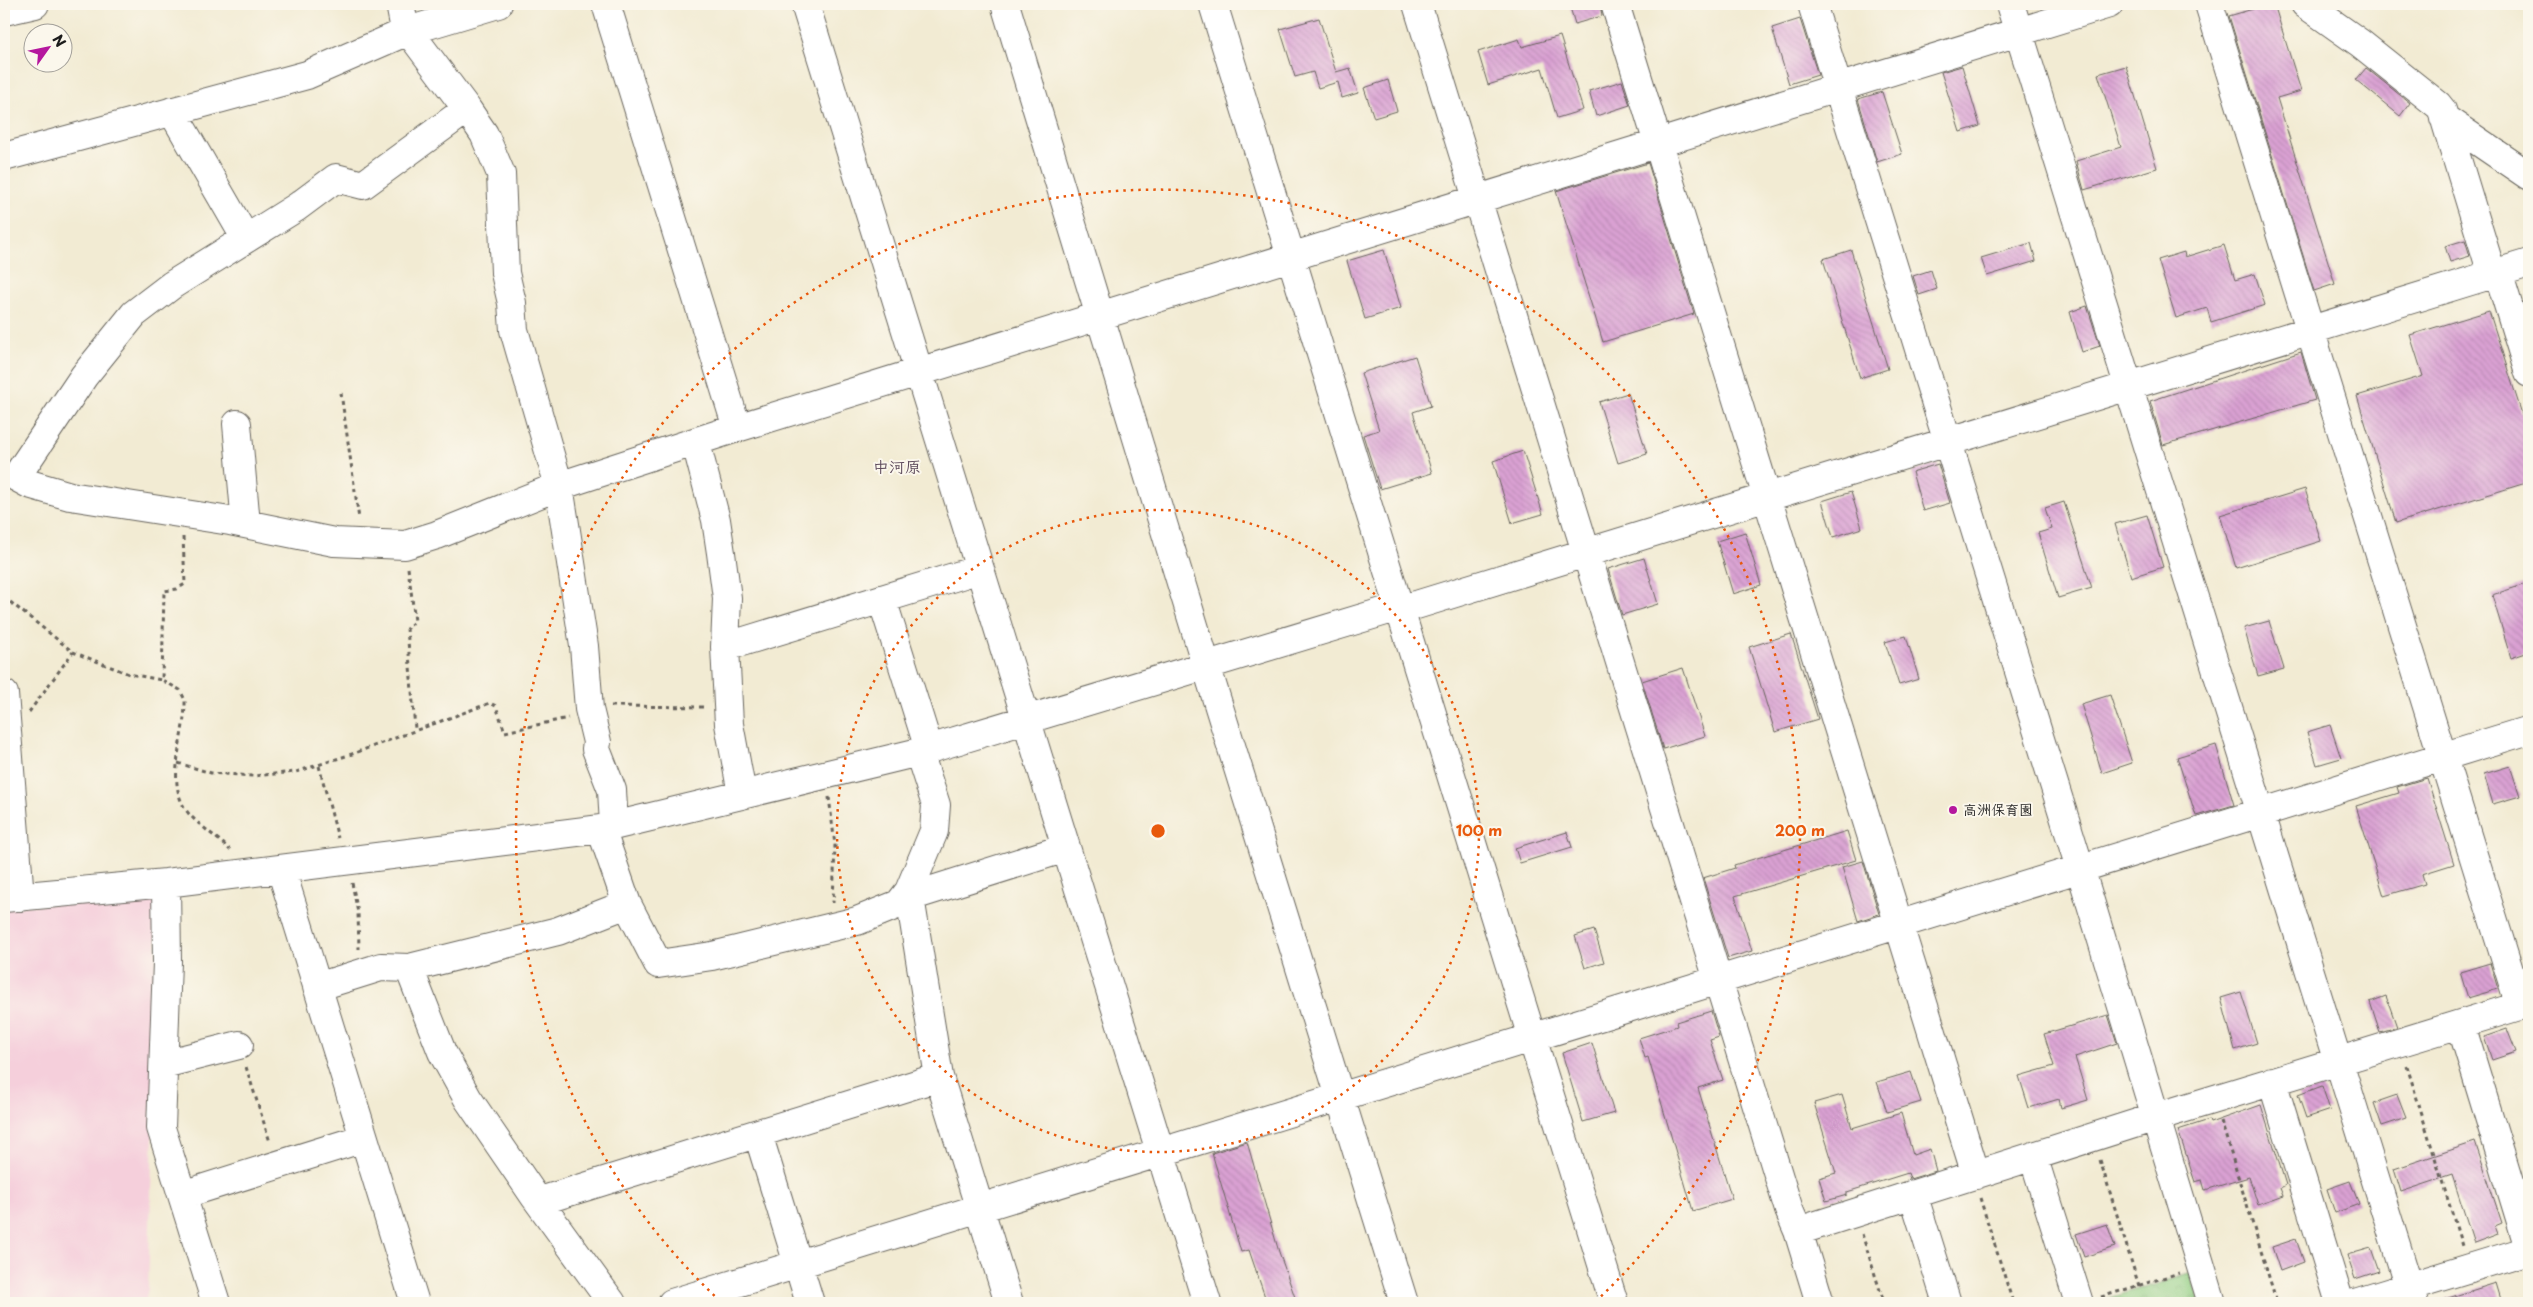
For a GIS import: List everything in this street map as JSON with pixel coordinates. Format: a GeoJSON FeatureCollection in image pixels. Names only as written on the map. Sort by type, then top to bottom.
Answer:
{"type":"FeatureCollection","features":[{"type":"Feature","properties":{"kind":"street"},"geometry":{"type":"LineString","coordinates":[[4,11],[35,4]]}},
{"type":"Feature","properties":{"kind":"street"},"geometry":{"type":"LineString","coordinates":[[400,4],[404,25],[484,134],[501,174],[505,273],[512,303],[514,330],[560,486],[584,646],[589,709],[597,742],[596,749],[612,790],[608,827],[627,904],[658,964],[712,956],[790,936],[835,927],[883,912],[900,904],[910,894],[934,831],[936,805],[924,751],[882,599]]}},
{"type":"Feature","properties":{"kind":"street"},"geometry":{"type":"LineString","coordinates":[[4,157],[307,75],[408,31],[498,4]]}},
{"type":"Feature","properties":{"kind":"street"},"geometry":{"type":"LineString","coordinates":[[606,4],[737,428]]}},
{"type":"Feature","properties":{"kind":"street"},"geometry":{"type":"LineString","coordinates":[[805,4],[1207,1303]]}},
{"type":"Feature","properties":{"kind":"street"},"geometry":{"type":"LineString","coordinates":[[1005,4],[1206,665],[1404,1303]]}},
{"type":"Feature","properties":{"kind":"street"},"geometry":{"type":"LineString","coordinates":[[1213,4],[1614,1303]]}},
{"type":"Feature","properties":{"kind":"street"},"geometry":{"type":"LineString","coordinates":[[1417,4],[1789,1210],[1798,1230],[1812,1301]]}},
{"type":"Feature","properties":{"kind":"street"},"geometry":{"type":"LineString","coordinates":[[1615,4],[1975,1175]]}},
{"type":"Feature","properties":{"kind":"street"},"geometry":{"type":"LineString","coordinates":[[1812,4],[2080,868],[2212,1303]]}},
{"type":"Feature","properties":{"kind":"street"},"geometry":{"type":"LineString","coordinates":[[2010,4],[2260,813],[2412,1295]]}},
{"type":"Feature","properties":{"kind":"street"},"geometry":{"type":"LineString","coordinates":[[467,109],[362,185],[336,178],[297,207],[172,285],[134,314],[84,376],[10,474],[29,484],[70,496],[246,524],[308,537],[362,544],[405,545],[437,535],[560,486],[737,428],[2109,4]]}},
{"type":"Feature","properties":{"kind":"street"},"geometry":{"type":"LineString","coordinates":[[1798,1230],[2272,1081],[2525,1005],[2441,758],[2210,4]]}},
{"type":"Feature","properties":{"kind":"street"},"geometry":{"type":"LineString","coordinates":[[2304,4],[2360,43],[2438,105],[2444,118],[2529,373]]}},
{"type":"Feature","properties":{"kind":"street"},"geometry":{"type":"LineString","coordinates":[[172,111],[246,240]]}},
{"type":"Feature","properties":{"kind":"street"},"geometry":{"type":"LineString","coordinates":[[2444,118],[2529,176]]}},
{"type":"Feature","properties":{"kind":"street"},"geometry":{"type":"LineString","coordinates":[[4,694],[8,742],[12,897],[166,883],[608,827],[924,751],[1767,497],[2529,263]]}},
{"type":"Feature","properties":{"kind":"street"},"geometry":{"type":"LineString","coordinates":[[238,424],[246,524]]}},
{"type":"Feature","properties":{"kind":"street"},"geometry":{"type":"LineString","coordinates":[[700,441],[697,447],[716,520],[727,598],[725,647],[729,724],[742,794]]}},
{"type":"Feature","properties":{"kind":"street"},"geometry":{"type":"LineString","coordinates":[[725,647],[980,569]]}},
{"type":"Feature","properties":{"kind":"street"},"geometry":{"type":"LineString","coordinates":[[672,1303],[2529,730]]}},
{"type":"Feature","properties":{"kind":"street"},"geometry":{"type":"LineString","coordinates":[[910,894],[1066,848]]}},
{"type":"Feature","properties":{"kind":"street"},"geometry":{"type":"LineString","coordinates":[[281,869],[415,1303]]}},
{"type":"Feature","properties":{"kind":"street"},"geometry":{"type":"LineString","coordinates":[[166,883],[167,962],[162,1128],[216,1303]]}},
{"type":"Feature","properties":{"kind":"street"},"geometry":{"type":"LineString","coordinates":[[910,894],[939,1077],[1009,1303]]}},
{"type":"Feature","properties":{"kind":"street"},"geometry":{"type":"LineString","coordinates":[[317,987],[381,967],[409,968],[558,931],[627,904]]}},
{"type":"Feature","properties":{"kind":"street"},"geometry":{"type":"LineString","coordinates":[[409,968],[442,1052],[468,1098],[612,1303]]}},
{"type":"Feature","properties":{"kind":"street"},"geometry":{"type":"LineString","coordinates":[[2355,1303],[2412,1295],[2469,1269],[2529,1249],[2461,1025]]}},
{"type":"Feature","properties":{"kind":"street"},"geometry":{"type":"LineString","coordinates":[[164,1064],[239,1045]]}},
{"type":"Feature","properties":{"kind":"street"},"geometry":{"type":"LineString","coordinates":[[540,1201],[939,1077]]}},
{"type":"Feature","properties":{"kind":"street"},"geometry":{"type":"LineString","coordinates":[[2272,1081],[2340,1303]]}},
{"type":"Feature","properties":{"kind":"street"},"geometry":{"type":"LineString","coordinates":[[758,1134],[810,1303]]}},
{"type":"Feature","properties":{"kind":"street"},"geometry":{"type":"LineString","coordinates":[[182,1195],[364,1138]]}},
{"type":"Feature","properties":{"kind":"street"},"geometry":{"type":"LineString","coordinates":[[2033,1156],[2087,1301]]}},
{"type":"Feature","properties":{"kind":"street"},"geometry":{"type":"LineString","coordinates":[[1913,1194],[1947,1303]]}},
{"type":"Feature","properties":{"kind":"path"},"geometry":{"type":"LineString","coordinates":[[341,393],[362,544]]}},
{"type":"Feature","properties":{"kind":"path"},"geometry":{"type":"LineString","coordinates":[[162,680],[164,591],[177,589],[185,584],[182,514]]}},
{"type":"Feature","properties":{"kind":"path"},"geometry":{"type":"LineString","coordinates":[[405,545],[415,621],[407,628],[416,729]]}},
{"type":"Feature","properties":{"kind":"path"},"geometry":{"type":"LineString","coordinates":[[4,597],[73,652],[130,674],[162,680],[180,690],[185,700],[176,781],[179,799],[189,814],[224,844],[247,872]]}},
{"type":"Feature","properties":{"kind":"path"},"geometry":{"type":"LineString","coordinates":[[8,742],[73,652]]}},
{"type":"Feature","properties":{"kind":"path"},"geometry":{"type":"LineString","coordinates":[[178,763],[211,772],[253,776],[296,772],[319,766],[490,703],[496,706],[505,732],[581,715],[589,709],[605,706],[691,708],[728,704]]}},
{"type":"Feature","properties":{"kind":"path"},"geometry":{"type":"LineString","coordinates":[[319,766],[346,861],[358,913],[359,974]]}},
{"type":"Feature","properties":{"kind":"path"},"geometry":{"type":"LineString","coordinates":[[826,774],[835,845],[835,927]]}},
{"type":"Feature","properties":{"kind":"path"},"geometry":{"type":"LineString","coordinates":[[2400,1044],[2469,1269]]}},
{"type":"Feature","properties":{"kind":"path"},"geometry":{"type":"LineString","coordinates":[[239,1045],[277,1165]]}},
{"type":"Feature","properties":{"kind":"path"},"geometry":{"type":"LineString","coordinates":[[2214,1099],[2277,1303]]}},
{"type":"Feature","properties":{"kind":"path"},"geometry":{"type":"LineString","coordinates":[[2093,1138],[2139,1286]]}},
{"type":"Feature","properties":{"kind":"path"},"geometry":{"type":"LineString","coordinates":[[1975,1175],[2013,1303]]}},
{"type":"Feature","properties":{"kind":"path"},"geometry":{"type":"LineString","coordinates":[[1856,1212],[1884,1303]]}},
{"type":"Feature","properties":{"kind":"path"},"geometry":{"type":"LineString","coordinates":[[2087,1301],[2201,1266]]}},
{"type":"Feature","properties":{"kind":"shaded area"},"geometry":{"type":"Polygon","coordinates":[[[151,895],[157,900],[153,1131],[148,1289],[145,1303],[4,1303],[4,908],[151,895]]]}},
{"type":"Feature","properties":{"kind":"green space"},"geometry":{"type":"Polygon","coordinates":[[[2192,1273],[2200,1303],[2091,1303],[2192,1273]]]}},
{"type":"Feature","properties":{"kind":"building"},"geometry":{"type":"Polygon","coordinates":[[[1569,4],[1600,4],[1602,16],[1575,24],[1569,4]]]}},
{"type":"Feature","properties":{"kind":"building"},"geometry":{"type":"Polygon","coordinates":[[[2274,4],[2301,91],[2277,98],[2335,284],[2314,291],[2229,16],[2274,4]]]}},
{"type":"Feature","properties":{"kind":"building"},"geometry":{"type":"Polygon","coordinates":[[[1319,18],[1336,72],[1350,68],[1358,93],[1342,98],[1338,82],[1318,88],[1313,72],[1295,77],[1280,29],[1319,18]]]}},
{"type":"Feature","properties":{"kind":"building"},"geometry":{"type":"Polygon","coordinates":[[[1800,19],[1818,75],[1789,84],[1772,28],[1800,19]]]}},
{"type":"Feature","properties":{"kind":"building"},"geometry":{"type":"Polygon","coordinates":[[[1560,36],[1583,110],[1557,118],[1542,68],[1488,85],[1478,52],[1519,39],[1522,47],[1560,36]]]}},
{"type":"Feature","properties":{"kind":"building"},"geometry":{"type":"Polygon","coordinates":[[[1962,66],[1980,126],[1960,132],[1941,72],[1962,66]]]}},
{"type":"Feature","properties":{"kind":"building"},"geometry":{"type":"Polygon","coordinates":[[[2126,66],[2157,168],[2084,190],[2076,161],[2121,147],[2098,74],[2126,66]]]}},
{"type":"Feature","properties":{"kind":"building"},"geometry":{"type":"Polygon","coordinates":[[[2366,68],[2410,103],[2400,116],[2356,80],[2366,68]]]}},
{"type":"Feature","properties":{"kind":"building"},"geometry":{"type":"Polygon","coordinates":[[[1388,80],[1397,111],[1374,118],[1364,88],[1388,80]]]}},
{"type":"Feature","properties":{"kind":"building"},"geometry":{"type":"Polygon","coordinates":[[[1622,81],[1630,105],[1596,116],[1589,91],[1622,81]]]}},
{"type":"Feature","properties":{"kind":"building"},"geometry":{"type":"Polygon","coordinates":[[[1882,92],[1902,154],[1877,162],[1858,99],[1882,92]]]}},
{"type":"Feature","properties":{"kind":"building"},"geometry":{"type":"Polygon","coordinates":[[[1648,163],[1694,314],[1603,342],[1556,191],[1648,163]]]}},
{"type":"Feature","properties":{"kind":"building"},"geometry":{"type":"Polygon","coordinates":[[[2465,240],[2470,256],[2450,262],[2445,246],[2465,240]]]}},
{"type":"Feature","properties":{"kind":"building"},"geometry":{"type":"Polygon","coordinates":[[[2031,243],[2036,261],[1987,276],[1981,258],[2031,243]]]}},
{"type":"Feature","properties":{"kind":"building"},"geometry":{"type":"Polygon","coordinates":[[[2224,245],[2235,280],[2255,274],[2265,305],[2211,322],[2207,308],[2176,318],[2158,260],[2184,252],[2185,257],[2224,245]]]}},
{"type":"Feature","properties":{"kind":"building"},"geometry":{"type":"Polygon","coordinates":[[[1384,250],[1401,308],[1365,319],[1347,261],[1384,250]]]}},
{"type":"Feature","properties":{"kind":"building"},"geometry":{"type":"Polygon","coordinates":[[[1851,250],[1888,369],[1860,378],[1823,259],[1851,250]]]}},
{"type":"Feature","properties":{"kind":"building"},"geometry":{"type":"Polygon","coordinates":[[[1931,270],[1937,289],[1919,295],[1913,276],[1931,270]]]}},
{"type":"Feature","properties":{"kind":"building"},"geometry":{"type":"Polygon","coordinates":[[[2087,306],[2100,346],[2082,352],[2070,312],[2087,306]]]}},
{"type":"Feature","properties":{"kind":"building"},"geometry":{"type":"Polygon","coordinates":[[[2489,311],[2529,436],[2529,482],[2396,523],[2357,396],[2423,376],[2410,335],[2489,311]]]}},
{"type":"Feature","properties":{"kind":"building"},"geometry":{"type":"Polygon","coordinates":[[[2301,352],[2315,400],[2163,445],[2150,401],[2301,352]]]}},
{"type":"Feature","properties":{"kind":"building"},"geometry":{"type":"Polygon","coordinates":[[[1415,356],[1431,406],[1413,412],[1432,473],[1380,489],[1363,435],[1379,430],[1361,373],[1415,356]]]}},
{"type":"Feature","properties":{"kind":"building"},"geometry":{"type":"Polygon","coordinates":[[[1628,393],[1647,454],[1618,463],[1599,402],[1628,393]]]}},
{"type":"Feature","properties":{"kind":"building"},"geometry":{"type":"Polygon","coordinates":[[[1523,451],[1543,514],[1512,523],[1493,461],[1523,451]]]}},
{"type":"Feature","properties":{"kind":"building"},"geometry":{"type":"Polygon","coordinates":[[[1938,464],[1950,503],[1923,511],[1912,472],[1938,464]]]}},
{"type":"Feature","properties":{"kind":"building"},"geometry":{"type":"Polygon","coordinates":[[[2305,489],[2321,541],[2236,568],[2220,515],[2305,489]]]}},
{"type":"Feature","properties":{"kind":"building"},"geometry":{"type":"Polygon","coordinates":[[[1851,492],[1862,528],[1833,537],[1822,501],[1851,492]]]}},
{"type":"Feature","properties":{"kind":"building"},"geometry":{"type":"Polygon","coordinates":[[[2064,502],[2092,588],[2058,598],[2038,533],[2052,529],[2045,508],[2064,502]]]}},
{"type":"Feature","properties":{"kind":"building"},"geometry":{"type":"Polygon","coordinates":[[[2147,515],[2163,567],[2131,577],[2115,524],[2147,515]]]}},
{"type":"Feature","properties":{"kind":"building"},"geometry":{"type":"Polygon","coordinates":[[[1745,532],[1761,585],[1733,594],[1717,541],[1745,532]]]}},
{"type":"Feature","properties":{"kind":"building"},"geometry":{"type":"Polygon","coordinates":[[[1644,558],[1658,604],[1622,615],[1608,569],[1644,558]]]}},
{"type":"Feature","properties":{"kind":"building"},"geometry":{"type":"Polygon","coordinates":[[[2529,583],[2529,652],[2511,658],[2492,595],[2529,583]]]}},
{"type":"Feature","properties":{"kind":"building"},"geometry":{"type":"Polygon","coordinates":[[[2269,621],[2284,669],[2258,676],[2244,628],[2269,621]]]}},
{"type":"Feature","properties":{"kind":"building"},"geometry":{"type":"Polygon","coordinates":[[[1791,634],[1818,719],[1775,732],[1749,647],[1791,634]]]}},
{"type":"Feature","properties":{"kind":"building"},"geometry":{"type":"Polygon","coordinates":[[[1906,636],[1919,679],[1899,685],[1885,642],[1906,636]]]}},
{"type":"Feature","properties":{"kind":"building"},"geometry":{"type":"Polygon","coordinates":[[[1683,668],[1705,736],[1663,749],[1642,681],[1683,668]]]}},
{"type":"Feature","properties":{"kind":"building"},"geometry":{"type":"Polygon","coordinates":[[[2110,695],[2132,763],[2102,773],[2081,704],[2110,695]]]}},
{"type":"Feature","properties":{"kind":"building"},"geometry":{"type":"Polygon","coordinates":[[[2330,725],[2341,758],[2317,765],[2307,732],[2330,725]]]}},
{"type":"Feature","properties":{"kind":"building"},"geometry":{"type":"Polygon","coordinates":[[[2216,745],[2234,805],[2196,816],[2177,757],[2216,745]]]}},
{"type":"Feature","properties":{"kind":"building"},"geometry":{"type":"Polygon","coordinates":[[[2510,766],[2520,796],[2493,804],[2484,774],[2510,766]]]}},
{"type":"Feature","properties":{"kind":"building"},"geometry":{"type":"Polygon","coordinates":[[[2427,778],[2454,864],[2422,874],[2425,884],[2384,896],[2356,806],[2399,793],[2397,787],[2427,778]]]}},
{"type":"Feature","properties":{"kind":"building"},"geometry":{"type":"Polygon","coordinates":[[[1847,831],[1856,860],[1735,896],[1752,951],[1728,958],[1703,878],[1735,868],[1734,865],[1847,831]]]}},
{"type":"Feature","properties":{"kind":"building"},"geometry":{"type":"Polygon","coordinates":[[[1567,832],[1572,847],[1520,863],[1515,848],[1567,832]]]}},
{"type":"Feature","properties":{"kind":"building"},"geometry":{"type":"Polygon","coordinates":[[[1863,861],[1879,914],[1858,921],[1842,867],[1863,861]]]}},
{"type":"Feature","properties":{"kind":"building"},"geometry":{"type":"Polygon","coordinates":[[[1594,930],[1604,962],[1585,968],[1575,936],[1594,930]]]}},
{"type":"Feature","properties":{"kind":"building"},"geometry":{"type":"Polygon","coordinates":[[[2490,963],[2498,989],[2468,998],[2460,972],[2490,963]]]}},
{"type":"Feature","properties":{"kind":"building"},"geometry":{"type":"Polygon","coordinates":[[[2241,992],[2257,1043],[2235,1050],[2221,998],[2241,992]]]}},
{"type":"Feature","properties":{"kind":"building"},"geometry":{"type":"Polygon","coordinates":[[[2386,996],[2397,1027],[2380,1032],[2370,1002],[2386,996]]]}},
{"type":"Feature","properties":{"kind":"building"},"geometry":{"type":"Polygon","coordinates":[[[1711,1011],[1719,1037],[1710,1040],[1723,1080],[1698,1088],[1732,1199],[1693,1211],[1648,1057],[1645,1058],[1639,1038],[1677,1026],[1676,1022],[1711,1011]]]}},
{"type":"Feature","properties":{"kind":"building"},"geometry":{"type":"Polygon","coordinates":[[[2108,1015],[2117,1043],[2075,1057],[2088,1100],[2061,1108],[2059,1099],[2029,1108],[2019,1076],[2054,1066],[2044,1034],[2108,1015]]]}},
{"type":"Feature","properties":{"kind":"building"},"geometry":{"type":"Polygon","coordinates":[[[2507,1029],[2516,1052],[2492,1060],[2484,1037],[2507,1029]]]}},
{"type":"Feature","properties":{"kind":"building"},"geometry":{"type":"Polygon","coordinates":[[[1592,1043],[1614,1113],[1583,1122],[1562,1053],[1592,1043]]]}},
{"type":"Feature","properties":{"kind":"building"},"geometry":{"type":"Polygon","coordinates":[[[1911,1072],[1921,1102],[1887,1112],[1877,1082],[1911,1072]]]}},
{"type":"Feature","properties":{"kind":"building"},"geometry":{"type":"Polygon","coordinates":[[[2322,1086],[2330,1110],[2306,1118],[2298,1095],[2322,1086]]]}},
{"type":"Feature","properties":{"kind":"building"},"geometry":{"type":"Polygon","coordinates":[[[1842,1095],[1852,1128],[1901,1113],[1913,1155],[1930,1149],[1936,1171],[1910,1179],[1908,1173],[1847,1192],[1847,1195],[1826,1201],[1819,1178],[1836,1173],[1814,1103],[1842,1095]]]}},
{"type":"Feature","properties":{"kind":"building"},"geometry":{"type":"Polygon","coordinates":[[[2397,1095],[2406,1118],[2382,1126],[2374,1103],[2397,1095]]]}},
{"type":"Feature","properties":{"kind":"building"},"geometry":{"type":"Polygon","coordinates":[[[2261,1105],[2286,1185],[2280,1188],[2283,1196],[2258,1205],[2249,1177],[2205,1190],[2202,1180],[2195,1182],[2178,1130],[2209,1120],[2210,1123],[2261,1105]]]}},
{"type":"Feature","properties":{"kind":"building"},"geometry":{"type":"Polygon","coordinates":[[[1247,1142],[1279,1252],[1297,1303],[1267,1303],[1249,1250],[1241,1252],[1212,1153],[1247,1142]]]}},
{"type":"Feature","properties":{"kind":"building"},"geometry":{"type":"Polygon","coordinates":[[[2475,1142],[2502,1223],[2495,1226],[2498,1234],[2474,1243],[2452,1175],[2401,1192],[2394,1169],[2475,1142]]]}},
{"type":"Feature","properties":{"kind":"building"},"geometry":{"type":"Polygon","coordinates":[[[2350,1181],[2359,1204],[2335,1213],[2327,1189],[2350,1181]]]}},
{"type":"Feature","properties":{"kind":"building"},"geometry":{"type":"Polygon","coordinates":[[[2107,1224],[2115,1247],[2084,1257],[2076,1234],[2107,1224]]]}},
{"type":"Feature","properties":{"kind":"building"},"geometry":{"type":"Polygon","coordinates":[[[2296,1239],[2304,1262],[2280,1271],[2272,1247],[2296,1239]]]}},
{"type":"Feature","properties":{"kind":"building"},"geometry":{"type":"Polygon","coordinates":[[[2371,1248],[2379,1271],[2355,1279],[2347,1255],[2371,1248]]]}},
{"type":"Feature","properties":{"kind":"building"},"geometry":{"type":"Polygon","coordinates":[[[2496,1283],[2502,1303],[2445,1303],[2445,1299],[2496,1283]]]}},
{"type":"Feature","properties":{"kind":"place","name":"高洲保育園"},"geometry":{"type":"Point","coordinates":[1953,810]}},
{"type":"Feature","properties":{"kind":"district","name":"中河原"},"geometry":{"type":"Point","coordinates":[897,467]}}]}
